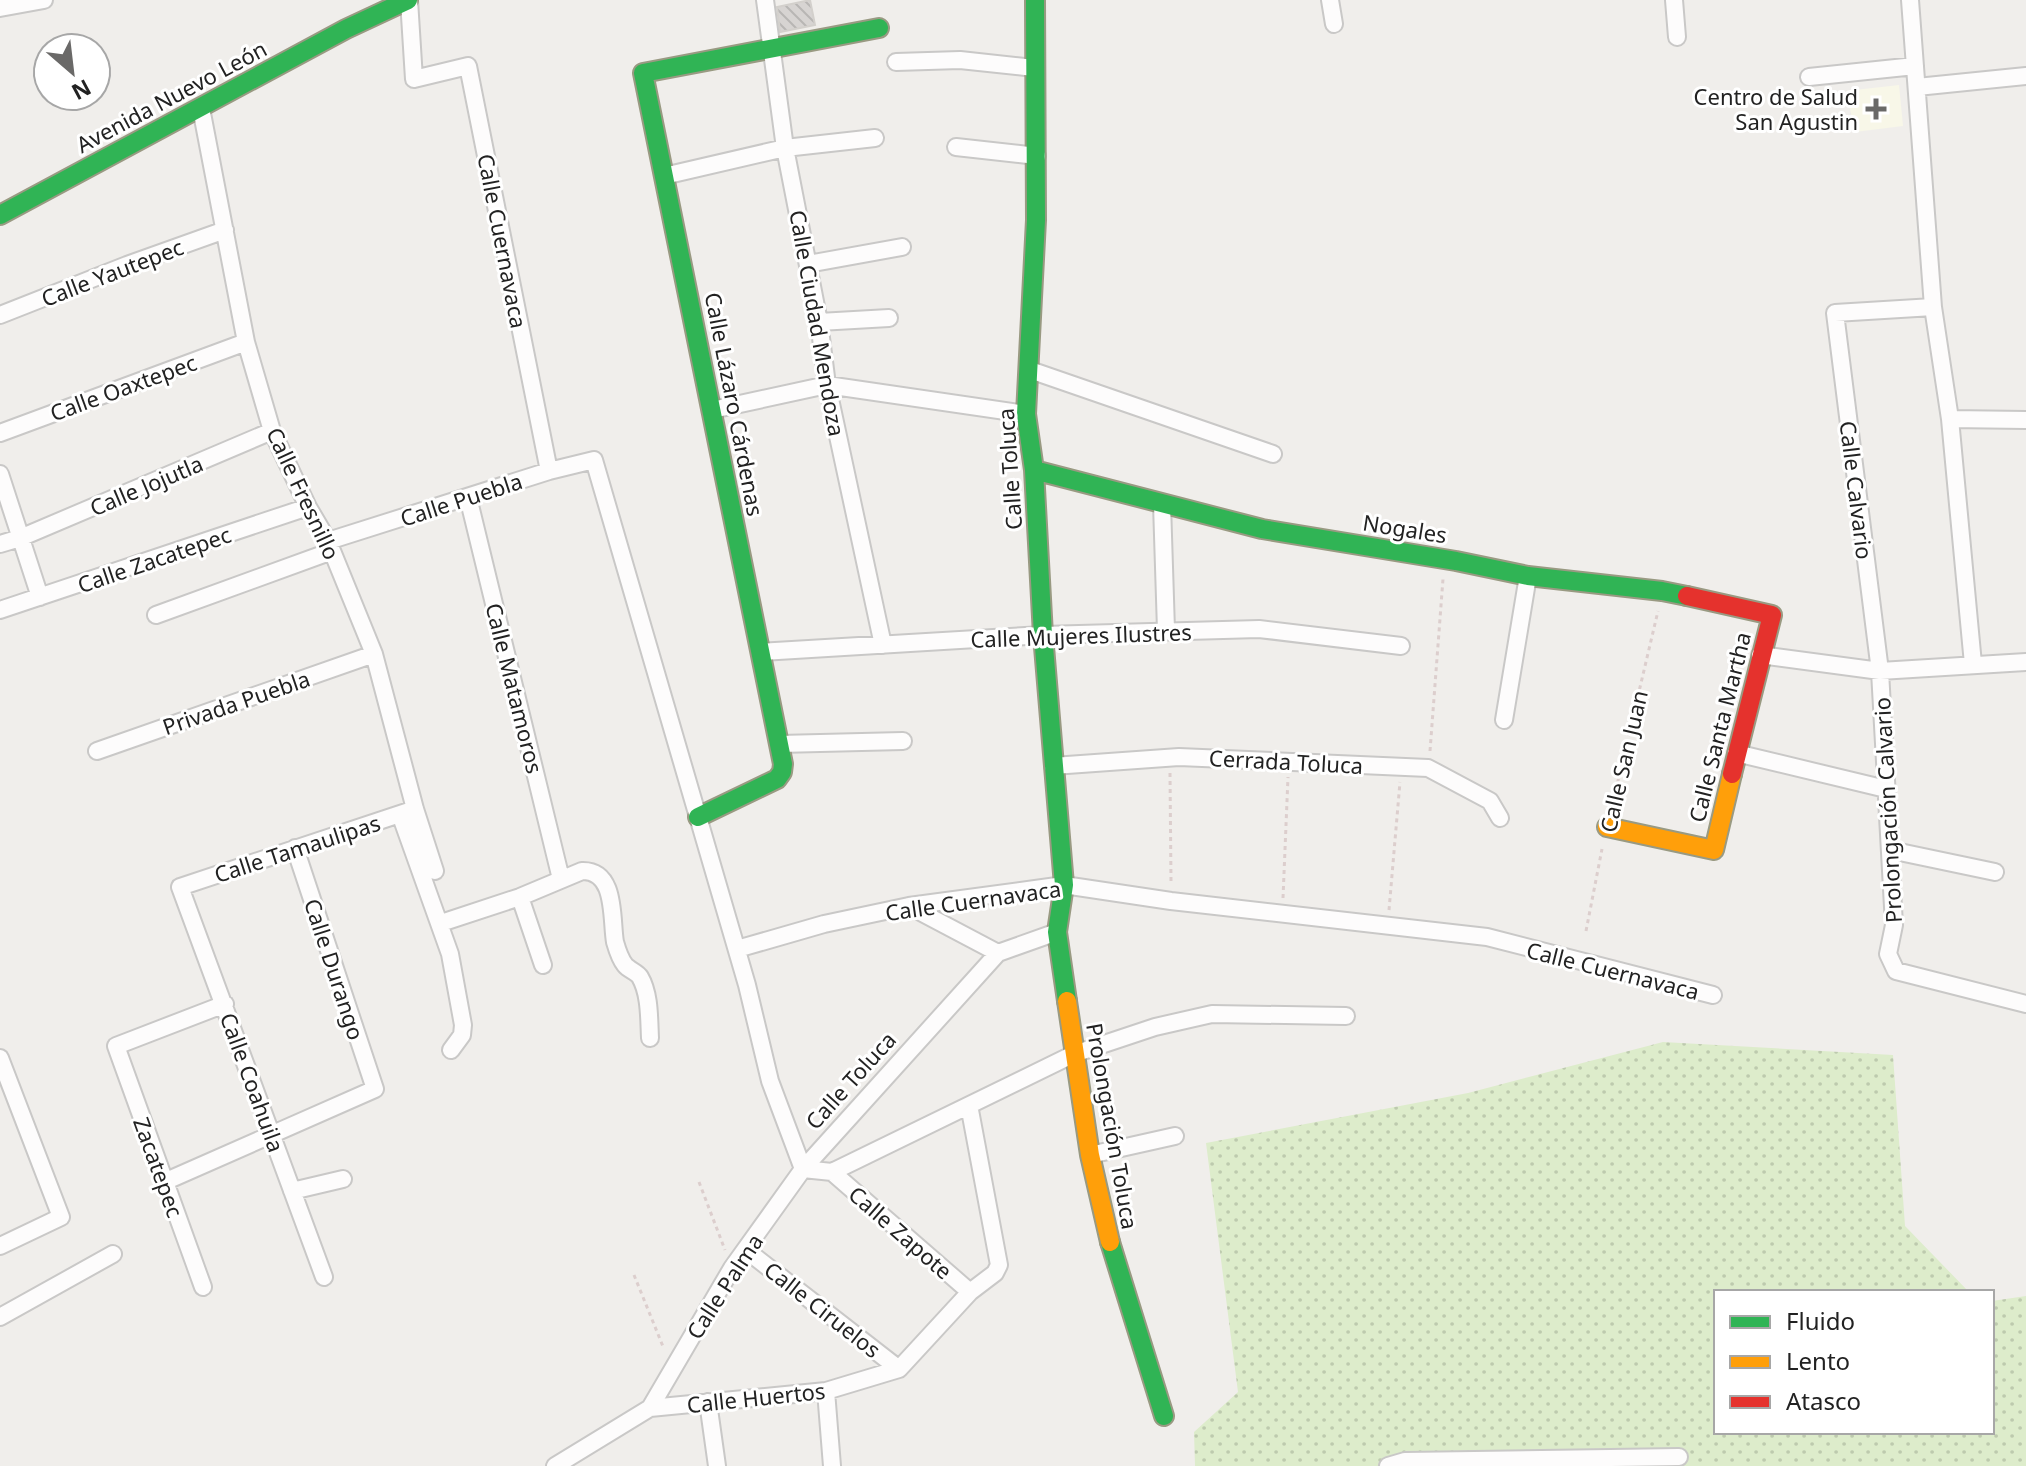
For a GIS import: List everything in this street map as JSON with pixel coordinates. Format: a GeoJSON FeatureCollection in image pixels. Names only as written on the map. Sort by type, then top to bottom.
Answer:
{"type":"FeatureCollection","features":[{"type":"Feature","properties":{"kind":"street"},"geometry":{"type":"LineString","coordinates":[[0,8],[44,0]]}},
{"type":"Feature","properties":{"kind":"street","name":"Avenida Nuevo León"},"geometry":{"type":"LineString","coordinates":[[0,215],[201,108],[382,6],[408,0]]}},
{"type":"Feature","properties":{"kind":"street","name":"Calle Cuernavaca"},"geometry":{"type":"LineString","coordinates":[[408,0],[414,79],[468,66],[549,471]]}},
{"type":"Feature","properties":{"kind":"street","name":"Calle Ciudad Mendoza"},"geometry":{"type":"LineString","coordinates":[[765,0],[785,148],[819,322],[827,385],[883,645]]}},
{"type":"Feature","properties":{"kind":"street","name":"Calle Toluca"},"geometry":{"type":"LineString","coordinates":[[1035,0],[1037,156],[1026,414],[1034,470],[1043,635],[1064,885]]}},
{"type":"Feature","properties":{"kind":"street"},"geometry":{"type":"LineString","coordinates":[[1330,0],[1334,24]]}},
{"type":"Feature","properties":{"kind":"street"},"geometry":{"type":"LineString","coordinates":[[1674,0],[1677,37]]}},
{"type":"Feature","properties":{"kind":"street"},"geometry":{"type":"LineString","coordinates":[[1910,0],[1933,307],[1950,419],[1973,664]]}},
{"type":"Feature","properties":{"kind":"street"},"geometry":{"type":"LineString","coordinates":[[771,47],[879,28]]}},
{"type":"Feature","properties":{"kind":"street","name":"Calle Lázaro Cárdenas"},"geometry":{"type":"LineString","coordinates":[[698,817],[777,779],[783,764],[643,73],[771,47]]}},
{"type":"Feature","properties":{"kind":"street"},"geometry":{"type":"LineString","coordinates":[[896,62],[960,60],[1034,68]]}},
{"type":"Feature","properties":{"kind":"street"},"geometry":{"type":"LineString","coordinates":[[1809,77],[1915,66]]}},
{"type":"Feature","properties":{"kind":"street"},"geometry":{"type":"LineString","coordinates":[[1917,87],[2026,76]]}},
{"type":"Feature","properties":{"kind":"street","name":"Calle Fresnillo"},"geometry":{"type":"LineString","coordinates":[[201,108],[246,342],[272,431],[330,546],[374,654],[407,811],[435,871]]}},
{"type":"Feature","properties":{"kind":"street"},"geometry":{"type":"LineString","coordinates":[[664,176],[785,148],[875,138]]}},
{"type":"Feature","properties":{"kind":"street"},"geometry":{"type":"LineString","coordinates":[[956,147],[1037,156]]}},
{"type":"Feature","properties":{"kind":"street","name":"Calle Yautepec"},"geometry":{"type":"LineString","coordinates":[[0,315],[225,230]]}},
{"type":"Feature","properties":{"kind":"street"},"geometry":{"type":"LineString","coordinates":[[808,264],[902,247]]}},
{"type":"Feature","properties":{"kind":"street","name":"Calle Calvario"},"geometry":{"type":"LineString","coordinates":[[1880,671],[1835,313],[1933,307]]}},
{"type":"Feature","properties":{"kind":"street"},"geometry":{"type":"LineString","coordinates":[[819,322],[889,318]]}},
{"type":"Feature","properties":{"kind":"street","name":"Calle Oaxtepec"},"geometry":{"type":"LineString","coordinates":[[0,433],[246,342]]}},
{"type":"Feature","properties":{"kind":"street"},"geometry":{"type":"LineString","coordinates":[[1030,370],[1273,454]]}},
{"type":"Feature","properties":{"kind":"street"},"geometry":{"type":"LineString","coordinates":[[712,410],[827,385],[1026,414]]}},
{"type":"Feature","properties":{"kind":"street"},"geometry":{"type":"LineString","coordinates":[[1950,419],[2026,420]]}},
{"type":"Feature","properties":{"kind":"street","name":"Calle Jojutla"},"geometry":{"type":"LineString","coordinates":[[0,544],[272,431]]}},
{"type":"Feature","properties":{"kind":"street","name":"Calle Puebla"},"geometry":{"type":"LineString","coordinates":[[156,615],[330,546],[468,497],[594,460],[698,817]]}},
{"type":"Feature","properties":{"kind":"street","name":"Nogales"},"geometry":{"type":"LineString","coordinates":[[1034,470],[1262,529],[1528,576],[1662,591],[1772,615]]}},
{"type":"Feature","properties":{"kind":"street"},"geometry":{"type":"LineString","coordinates":[[0,474],[40,597]]}},
{"type":"Feature","properties":{"kind":"street","name":"Calle Matamoros"},"geometry":{"type":"LineString","coordinates":[[468,497],[561,879]]}},
{"type":"Feature","properties":{"kind":"street"},"geometry":{"type":"LineString","coordinates":[[1162,504],[1166,630]]}},
{"type":"Feature","properties":{"kind":"street","name":"Calle Zacatepec"},"geometry":{"type":"LineString","coordinates":[[0,610],[308,507]]}},
{"type":"Feature","properties":{"kind":"street"},"geometry":{"type":"LineString","coordinates":[[1504,720],[1528,576]]}},
{"type":"Feature","properties":{"kind":"street","name":"Calle Santa Martha"},"geometry":{"type":"LineString","coordinates":[[1607,827],[1714,850],[1772,615]]}},
{"type":"Feature","properties":{"kind":"street","name":"Calle Mujeres Ilustres"},"geometry":{"type":"LineString","coordinates":[[760,652],[1043,635],[1259,629],[1401,646]]}},
{"type":"Feature","properties":{"kind":"street","name":"Privada Puebla"},"geometry":{"type":"LineString","coordinates":[[97,751],[374,654]]}},
{"type":"Feature","properties":{"kind":"street","name":"Prolongación Calvario"},"geometry":{"type":"LineString","coordinates":[[1760,655],[1880,671],[1894,925],[1888,954],[1896,971],[2026,1004]]}},
{"type":"Feature","properties":{"kind":"street"},"geometry":{"type":"LineString","coordinates":[[1880,671],[2026,662]]}},
{"type":"Feature","properties":{"kind":"street"},"geometry":{"type":"LineString","coordinates":[[779,744],[903,741]]}},
{"type":"Feature","properties":{"kind":"street"},"geometry":{"type":"LineString","coordinates":[[1736,753],[1886,789]]}},
{"type":"Feature","properties":{"kind":"street","name":"Cerrada Toluca"},"geometry":{"type":"LineString","coordinates":[[1053,766],[1170,757],[1428,768],[1490,801],[1500,818]]}},
{"type":"Feature","properties":{"kind":"street"},"geometry":{"type":"LineString","coordinates":[[407,811],[450,954],[463,1025],[462,1035],[451,1050]]}},
{"type":"Feature","properties":{"kind":"street","name":"Calle Tamaulipas"},"geometry":{"type":"LineString","coordinates":[[180,887],[407,811]]}},
{"type":"Feature","properties":{"kind":"street"},"geometry":{"type":"LineString","coordinates":[[698,817],[737,949],[770,1081],[803,1169],[832,1172],[1074,1054],[1155,1027],[1212,1014],[1346,1016]]}},
{"type":"Feature","properties":{"kind":"street","name":"Calle Durango"},"geometry":{"type":"LineString","coordinates":[[272,1136],[375,1089],[295,848]]}},
{"type":"Feature","properties":{"kind":"street"},"geometry":{"type":"LineString","coordinates":[[1890,850],[1995,872]]}},
{"type":"Feature","properties":{"kind":"street"},"geometry":{"type":"LineString","coordinates":[[441,923],[590,870],[600,876],[606,885],[614,911],[615,943],[626,967],[639,976],[649,1008],[650,1038]]}},
{"type":"Feature","properties":{"kind":"street","name":"Calle Cuernavaca"},"geometry":{"type":"LineString","coordinates":[[737,949],[824,924],[909,906],[1064,885],[1171,901],[1487,937],[1713,995]]}},
{"type":"Feature","properties":{"kind":"street","name":"Prolongación Toluca"},"geometry":{"type":"LineString","coordinates":[[1064,885],[1057,932],[1090,1155],[1113,1254],[1164,1416]]}},
{"type":"Feature","properties":{"kind":"street","name":"Calle Coahuila"},"geometry":{"type":"LineString","coordinates":[[180,887],[324,1277]]}},
{"type":"Feature","properties":{"kind":"street"},"geometry":{"type":"LineString","coordinates":[[520,897],[543,965]]}},
{"type":"Feature","properties":{"kind":"street"},"geometry":{"type":"LineString","coordinates":[[909,906],[998,953],[1057,932]]}},
{"type":"Feature","properties":{"kind":"street","name":"Calle Toluca"},"geometry":{"type":"LineString","coordinates":[[803,1169],[998,953]]}},
{"type":"Feature","properties":{"kind":"street","name":"Zacatepec"},"geometry":{"type":"LineString","coordinates":[[203,1287],[116,1046],[225,1004]]}},
{"type":"Feature","properties":{"kind":"street"},"geometry":{"type":"LineString","coordinates":[[0,1058],[61,1217],[0,1246]]}},
{"type":"Feature","properties":{"kind":"street"},"geometry":{"type":"LineString","coordinates":[[899,1369],[970,1292],[995,1273],[999,1265],[969,1105]]}},
{"type":"Feature","properties":{"kind":"street"},"geometry":{"type":"LineString","coordinates":[[164,1182],[272,1136]]}},
{"type":"Feature","properties":{"kind":"street"},"geometry":{"type":"LineString","coordinates":[[1090,1155],[1175,1136]]}},
{"type":"Feature","properties":{"kind":"street","name":"Calle Palma"},"geometry":{"type":"LineString","coordinates":[[650,1408],[732,1268],[803,1169]]}},
{"type":"Feature","properties":{"kind":"street","name":"Calle Zapote"},"geometry":{"type":"LineString","coordinates":[[832,1172],[970,1292]]}},
{"type":"Feature","properties":{"kind":"street"},"geometry":{"type":"LineString","coordinates":[[292,1191],[343,1179]]}},
{"type":"Feature","properties":{"kind":"street","name":"Calle Ciruelos"},"geometry":{"type":"LineString","coordinates":[[746,1250],[899,1369]]}},
{"type":"Feature","properties":{"kind":"street"},"geometry":{"type":"LineString","coordinates":[[1,1315],[113,1254]]}},
{"type":"Feature","properties":{"kind":"street","name":"Calle Huertos"},"geometry":{"type":"LineString","coordinates":[[650,1408],[826,1391],[899,1369]]}},
{"type":"Feature","properties":{"kind":"street"},"geometry":{"type":"LineString","coordinates":[[826,1391],[832,1466]]}},
{"type":"Feature","properties":{"kind":"street"},"geometry":{"type":"LineString","coordinates":[[708,1402],[717,1466]]}},
{"type":"Feature","properties":{"kind":"street"},"geometry":{"type":"LineString","coordinates":[[555,1466],[650,1408]]}},
{"type":"Feature","properties":{"kind":"street"},"geometry":{"type":"LineString","coordinates":[[1388,1466],[1405,1461],[1679,1457]]}},
{"type":"Feature","properties":{"kind":"path"},"geometry":{"type":"LineString","coordinates":[[1428,768],[1445,559]]}},
{"type":"Feature","properties":{"kind":"path","name":"Calle San Juan"},"geometry":{"type":"LineString","coordinates":[[1586,931],[1662,591]]}},
{"type":"Feature","properties":{"kind":"path"},"geometry":{"type":"LineString","coordinates":[[1170,757],[1171,901]]}},
{"type":"Feature","properties":{"kind":"path"},"geometry":{"type":"LineString","coordinates":[[1283,914],[1288,762]]}},
{"type":"Feature","properties":{"kind":"path"},"geometry":{"type":"LineString","coordinates":[[1388,926],[1401,766]]}},
{"type":"Feature","properties":{"kind":"path"},"geometry":{"type":"LineString","coordinates":[[699,1182],[732,1268]]}},
{"type":"Feature","properties":{"kind":"path"},"geometry":{"type":"LineString","coordinates":[[634,1275],[672,1368]]}},
{"type":"Feature","properties":{"kind":"shaded area","name":"Centro de Salud San Agustin"},"geometry":{"type":"Polygon","coordinates":[[[1899,85],[1903,126],[1855,132],[1846,91],[1899,85]]]}},
{"type":"Feature","properties":{"kind":"green space"},"geometry":{"type":"Polygon","coordinates":[[[1663,1042],[1893,1055],[1905,1226],[1967,1290],[1714,1290],[1714,1434],[1994,1434],[1994,1301],[2026,1296],[2026,1466],[1195,1466],[1194,1432],[1238,1392],[1206,1143],[1468,1093],[1663,1042]]]}},
{"type":"Feature","properties":{"kind":"building"},"geometry":{"type":"Polygon","coordinates":[[[810,0],[815,25],[780,32],[777,7],[810,0]]]}},
{"type":"Feature","properties":{"kind":"traffic: fast"},"geometry":{"type":"LineString","coordinates":[[0,215],[346,29],[408,0]]}},
{"type":"Feature","properties":{"kind":"traffic: fast"},"geometry":{"type":"LineString","coordinates":[[1035,0],[1036,220],[1026,414],[1034,470],[1043,635],[1064,885],[1057,932],[1067,1001]]}},
{"type":"Feature","properties":{"kind":"traffic: fast"},"geometry":{"type":"LineString","coordinates":[[698,817],[777,779],[783,764],[643,73],[879,28]]}},
{"type":"Feature","properties":{"kind":"traffic: fast"},"geometry":{"type":"LineString","coordinates":[[1034,470],[1262,529],[1528,576],[1687,596]]}},
{"type":"Feature","properties":{"kind":"traffic: fast"},"geometry":{"type":"LineString","coordinates":[[1110,1242],[1164,1416]]}},
{"type":"Feature","properties":{"kind":"traffic: slow"},"geometry":{"type":"LineString","coordinates":[[1607,827],[1714,850],[1732,774]]}},
{"type":"Feature","properties":{"kind":"traffic: slow"},"geometry":{"type":"LineString","coordinates":[[1067,1001],[1090,1155],[1110,1242]]}},
{"type":"Feature","properties":{"kind":"traffic: jam"},"geometry":{"type":"LineString","coordinates":[[1687,596],[1772,615],[1732,774]]}},
{"type":"Feature","properties":{"kind":"place","name":"Centro de Salud San Agustin"},"geometry":{"type":"Point","coordinates":[1876,109]}}]}
